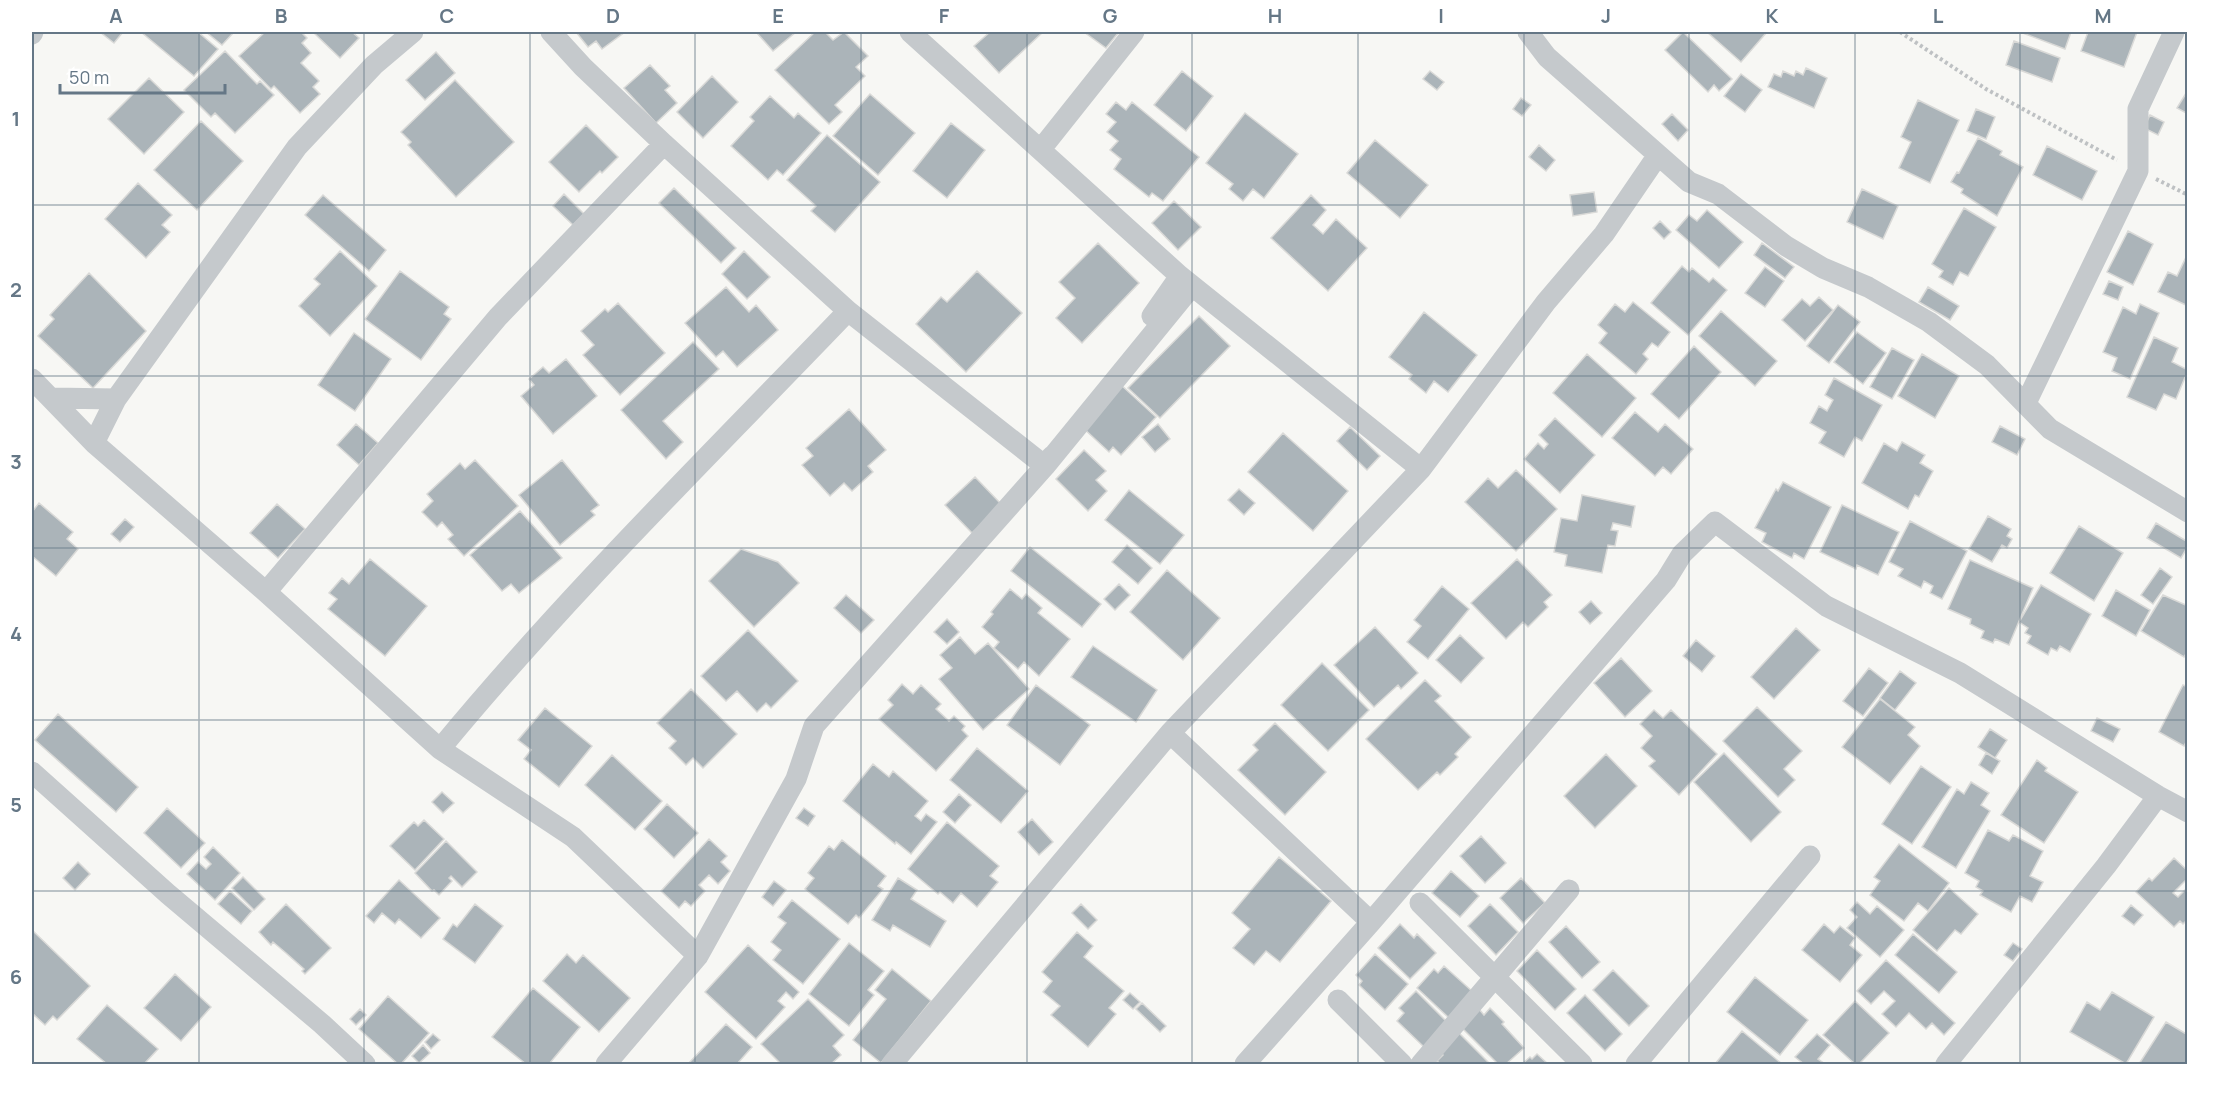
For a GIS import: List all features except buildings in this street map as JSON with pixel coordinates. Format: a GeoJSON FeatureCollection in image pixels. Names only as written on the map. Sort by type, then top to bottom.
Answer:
{"type":"FeatureCollection","features":[{"type":"Feature","properties":{"kind":"street"},"geometry":{"type":"LineString","coordinates":[[93,443],[116,399],[297,147],[374,65],[413,32]]}},
{"type":"Feature","properties":{"kind":"street"},"geometry":{"type":"LineString","coordinates":[[551,32],[583,67],[664,144],[848,311],[1045,466]]}},
{"type":"Feature","properties":{"kind":"street"},"geometry":{"type":"LineString","coordinates":[[910,32],[1186,281],[1421,469]]}},
{"type":"Feature","properties":{"kind":"street"},"geometry":{"type":"LineString","coordinates":[[1041,149],[1134,32]]}},
{"type":"Feature","properties":{"kind":"street"},"geometry":{"type":"LineString","coordinates":[[1528,32],[1546,57],[1689,182],[1718,194],[1786,246],[1823,268],[1868,287],[1929,322],[1987,365],[2050,429],[2187,512]]}},
{"type":"Feature","properties":{"kind":"street"},"geometry":{"type":"LineString","coordinates":[[2026,403],[2138,171],[2138,109],[2174,32]]}},
{"type":"Feature","properties":{"kind":"street"},"geometry":{"type":"LineString","coordinates":[[266,592],[498,317],[664,144]]}},
{"type":"Feature","properties":{"kind":"street"},"geometry":{"type":"LineString","coordinates":[[892,1065],[1170,733],[1421,469],[1546,302],[1605,234],[1658,155]]}},
{"type":"Feature","properties":{"kind":"street"},"geometry":{"type":"LineString","coordinates":[[606,1065],[698,956],[796,779],[814,726],[1045,466],[1186,281]]}},
{"type":"Feature","properties":{"kind":"street"},"geometry":{"type":"LineString","coordinates":[[440,749],[500,677],[574,596],[848,311]]}},
{"type":"Feature","properties":{"kind":"street"},"geometry":{"type":"LineString","coordinates":[[32,379],[93,443],[266,592],[440,749],[573,837],[698,956]]}},
{"type":"Feature","properties":{"kind":"street"},"geometry":{"type":"LineString","coordinates":[[52,398],[116,399]]}},
{"type":"Feature","properties":{"kind":"street"},"geometry":{"type":"LineString","coordinates":[[1245,1065],[1666,580],[1682,554],[1715,522],[1826,606],[1960,673],[2187,812]]}},
{"type":"Feature","properties":{"kind":"street"},"geometry":{"type":"LineString","coordinates":[[1170,733],[1371,922]]}},
{"type":"Feature","properties":{"kind":"street"},"geometry":{"type":"LineString","coordinates":[[32,772],[168,894],[322,1024],[365,1065]]}},
{"type":"Feature","properties":{"kind":"street"},"geometry":{"type":"LineString","coordinates":[[1946,1065],[2106,866],[2158,796]]}},
{"type":"Feature","properties":{"kind":"street"},"geometry":{"type":"LineString","coordinates":[[1636,1065],[1810,856]]}},
{"type":"Feature","properties":{"kind":"street"},"geometry":{"type":"LineString","coordinates":[[1421,1065],[1569,890]]}},
{"type":"Feature","properties":{"kind":"street"},"geometry":{"type":"LineString","coordinates":[[1420,903],[1582,1065]]}},
{"type":"Feature","properties":{"kind":"street"},"geometry":{"type":"LineString","coordinates":[[1338,1000],[1402,1065]]}},
{"type":"Feature","properties":{"kind":"path"},"geometry":{"type":"LineString","coordinates":[[1900,32],[1986,89],[2187,195]]}}]}
